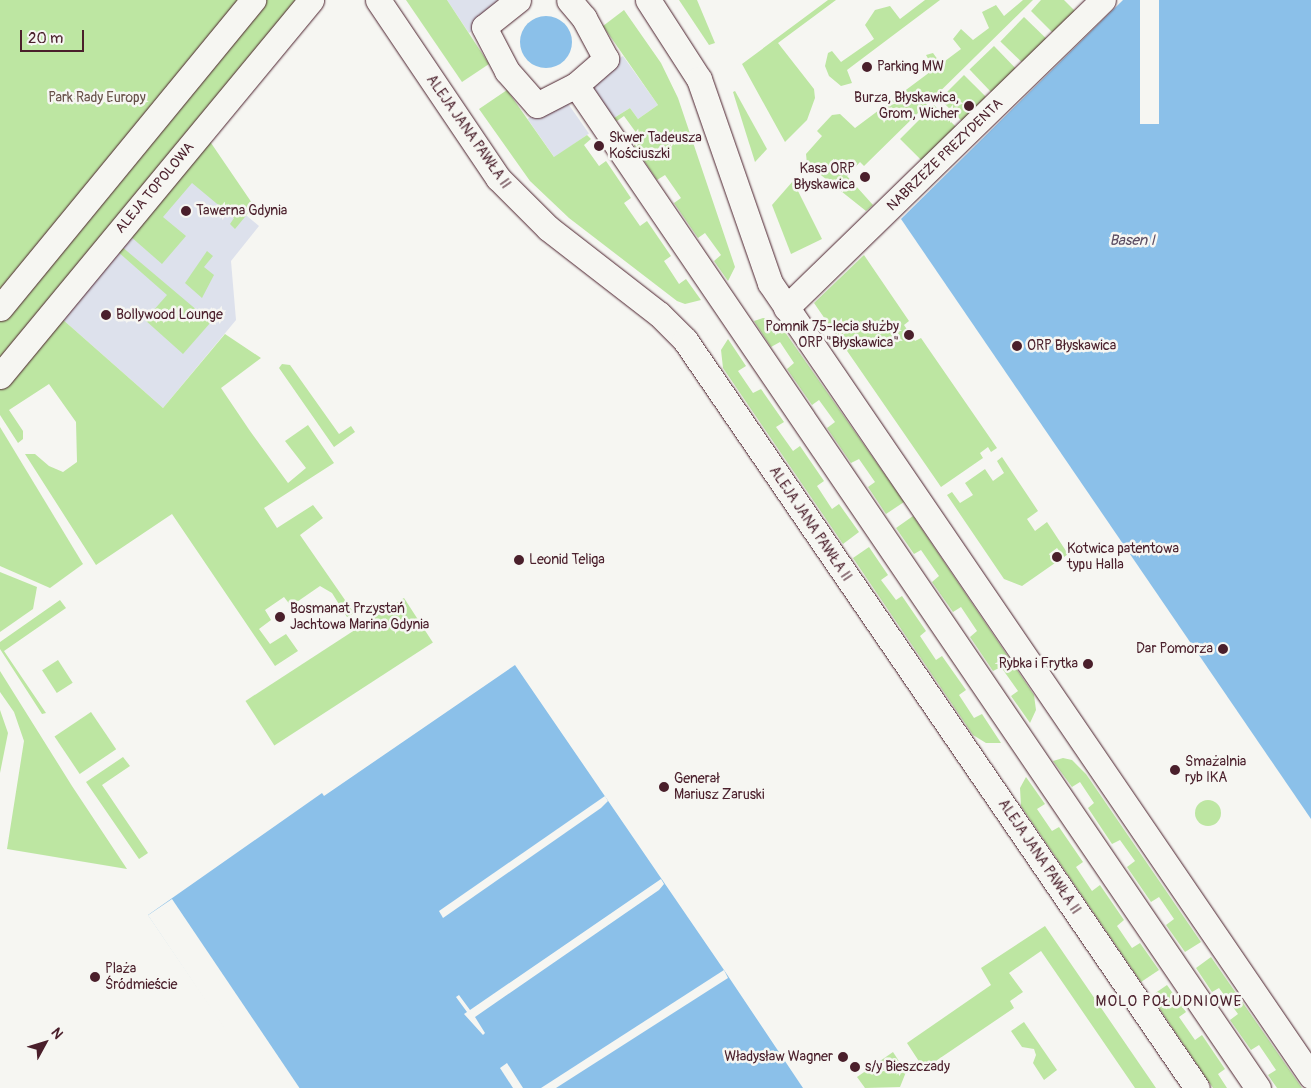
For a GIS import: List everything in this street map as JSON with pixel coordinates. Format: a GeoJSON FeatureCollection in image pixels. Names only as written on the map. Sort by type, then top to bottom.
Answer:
{"type":"FeatureCollection","features":[{"type":"Feature","properties":{"kind":"street"},"geometry":{"type":"LineString","coordinates":[[0,308],[253,0]]}},
{"type":"Feature","properties":{"kind":"street","name":"ALEJA TOPOLOWA"},"geometry":{"type":"LineString","coordinates":[[0,376],[311,0]]}},
{"type":"Feature","properties":{"kind":"street","name":"ALEJA JANA PAWŁA II"},"geometry":{"type":"LineString","coordinates":[[378,0],[498,178],[548,228],[659,314],[685,340],[1197,1088]]}},
{"type":"Feature","properties":{"kind":"street"},"geometry":{"type":"LineString","coordinates":[[517,0],[484,27],[507,71],[537,105],[576,85],[606,59],[584,18],[569,0]]}},
{"type":"Feature","properties":{"kind":"street"},"geometry":{"type":"LineString","coordinates":[[648,0],[699,79],[770,283],[1311,1076]]}},
{"type":"Feature","properties":{"kind":"street","name":"NABRZEŻE PREZYDENTA"},"geometry":{"type":"LineString","coordinates":[[786,308],[1103,0]]}},
{"type":"Feature","properties":{"kind":"street"},"geometry":{"type":"LineString","coordinates":[[576,85],[1258,1088]]}},
{"type":"Feature","properties":{"kind":"shaded area"},"geometry":{"type":"Polygon","coordinates":[[[447,0],[497,0],[503,9],[469,33],[447,0]]]}},
{"type":"Feature","properties":{"kind":"shaded area"},"geometry":{"type":"Polygon","coordinates":[[[623,56],[658,105],[638,119],[630,108],[614,118],[588,80],[623,56]]]}},
{"type":"Feature","properties":{"kind":"shaded area"},"geometry":{"type":"Polygon","coordinates":[[[562,95],[589,134],[555,158],[528,119],[562,95]]]}},
{"type":"Feature","properties":{"kind":"shaded area"},"geometry":{"type":"Polygon","coordinates":[[[187,166],[259,226],[231,261],[236,320],[163,408],[61,318],[187,166]]]}},
{"type":"Feature","properties":{"kind":"green space","name":"Park Rady Europy"},"geometry":{"type":"Polygon","coordinates":[[[0,0],[305,0],[0,368],[0,0]]]}},
{"type":"Feature","properties":{"kind":"green space"},"geometry":{"type":"Polygon","coordinates":[[[406,0],[447,0],[489,64],[462,82],[406,0]]]}},
{"type":"Feature","properties":{"kind":"green space"},"geometry":{"type":"Polygon","coordinates":[[[679,0],[697,0],[715,43],[709,45],[679,0]]]}},
{"type":"Feature","properties":{"kind":"green space"},"geometry":{"type":"Polygon","coordinates":[[[828,0],[836,0],[778,43],[814,89],[815,98],[807,120],[785,142],[742,64],[828,0]]]}},
{"type":"Feature","properties":{"kind":"green space"},"geometry":{"type":"Polygon","coordinates":[[[925,0],[940,0],[847,70],[852,83],[841,86],[829,76],[825,66],[828,53],[832,51],[841,62],[874,39],[865,25],[875,10],[890,6],[900,19],[925,0]]]}},
{"type":"Feature","properties":{"kind":"green space"},"geometry":{"type":"Polygon","coordinates":[[[1023,0],[1033,0],[864,166],[860,162],[847,176],[873,205],[866,211],[807,164],[806,154],[822,136],[817,131],[832,115],[840,114],[855,128],[934,69],[926,55],[933,53],[941,64],[961,49],[953,39],[961,29],[973,40],[989,28],[982,12],[996,5],[1004,16],[1023,0]]]}},
{"type":"Feature","properties":{"kind":"green space"},"geometry":{"type":"Polygon","coordinates":[[[1041,0],[1064,0],[1075,11],[1053,33],[1031,11],[1041,0]]]}},
{"type":"Feature","properties":{"kind":"green space"},"geometry":{"type":"Polygon","coordinates":[[[624,10],[661,63],[678,98],[735,267],[728,281],[714,261],[721,255],[705,233],[698,238],[674,203],[681,198],[665,175],[657,180],[633,144],[640,138],[624,116],[617,121],[614,118],[630,108],[638,119],[658,105],[603,26],[624,10]]]}},
{"type":"Feature","properties":{"kind":"green space"},"geometry":{"type":"Polygon","coordinates":[[[1024,17],[1047,39],[1023,64],[1000,41],[1024,17]]]}},
{"type":"Feature","properties":{"kind":"green space"},"geometry":{"type":"Polygon","coordinates":[[[994,46],[1016,69],[992,93],[970,70],[994,46]]]}},
{"type":"Feature","properties":{"kind":"green space"},"geometry":{"type":"Polygon","coordinates":[[[964,75],[987,98],[963,122],[940,99],[964,75]]]}},
{"type":"Feature","properties":{"kind":"green space"},"geometry":{"type":"Polygon","coordinates":[[[507,90],[554,157],[587,135],[591,139],[584,145],[599,166],[606,161],[631,198],[624,203],[640,226],[647,221],[671,256],[664,261],[679,284],[686,279],[701,300],[685,304],[677,301],[569,218],[530,181],[479,109],[507,90]]]}},
{"type":"Feature","properties":{"kind":"green space"},"geometry":{"type":"Polygon","coordinates":[[[735,91],[767,149],[755,162],[733,92],[735,91]]]}},
{"type":"Feature","properties":{"kind":"green space"},"geometry":{"type":"Polygon","coordinates":[[[934,105],[957,128],[923,162],[900,139],[934,105]]]}},
{"type":"Feature","properties":{"kind":"green space"},"geometry":{"type":"Polygon","coordinates":[[[209,140],[254,206],[235,229],[230,224],[234,218],[192,183],[163,217],[186,236],[162,264],[130,236],[209,140]]]}},
{"type":"Feature","properties":{"kind":"green space"},"geometry":{"type":"Polygon","coordinates":[[[793,181],[822,239],[791,254],[772,205],[793,181]]]}},
{"type":"Feature","properties":{"kind":"green space"},"geometry":{"type":"Polygon","coordinates":[[[121,246],[211,322],[183,354],[145,320],[167,295],[117,251],[121,246]]]}},
{"type":"Feature","properties":{"kind":"green space"},"geometry":{"type":"Polygon","coordinates":[[[207,251],[213,256],[204,267],[214,275],[202,298],[185,283],[207,251]]]}},
{"type":"Feature","properties":{"kind":"green space"},"geometry":{"type":"Polygon","coordinates":[[[864,255],[909,321],[904,325],[915,341],[921,338],[997,448],[991,452],[988,447],[980,453],[983,458],[941,487],[814,303],[864,255]]]}},
{"type":"Feature","properties":{"kind":"green space"},"geometry":{"type":"Polygon","coordinates":[[[61,318],[163,408],[225,334],[261,358],[221,388],[250,431],[288,483],[306,468],[285,441],[308,425],[334,463],[264,508],[277,528],[313,505],[323,518],[300,535],[354,613],[347,617],[332,593],[320,586],[291,606],[284,597],[265,610],[271,620],[259,629],[270,644],[286,634],[298,651],[275,666],[172,514],[96,565],[25,454],[35,454],[49,466],[63,472],[77,462],[76,422],[49,384],[9,410],[23,431],[23,439],[18,443],[0,415],[0,383],[61,318]]]}},
{"type":"Feature","properties":{"kind":"green space"},"geometry":{"type":"Polygon","coordinates":[[[763,318],[772,319],[780,325],[904,502],[886,514],[868,487],[875,482],[859,459],[851,463],[827,428],[835,422],[819,400],[812,405],[787,369],[794,363],[780,342],[771,347],[754,321],[763,318]]]}},
{"type":"Feature","properties":{"kind":"green space"},"geometry":{"type":"Polygon","coordinates":[[[728,339],[746,366],[738,371],[753,393],[761,389],[784,422],[776,427],[793,451],[800,446],[824,481],[817,486],[832,509],[839,504],[859,532],[843,544],[723,368],[721,350],[728,339]]]}},
{"type":"Feature","properties":{"kind":"green space"},"geometry":{"type":"Polygon","coordinates":[[[282,364],[290,365],[339,434],[351,426],[355,432],[334,447],[279,368],[282,364]]]}},
{"type":"Feature","properties":{"kind":"green space"},"geometry":{"type":"Polygon","coordinates":[[[0,427],[83,564],[50,588],[0,566],[0,427]]]}},
{"type":"Feature","properties":{"kind":"green space"},"geometry":{"type":"Polygon","coordinates":[[[1002,457],[1038,511],[1027,519],[1035,531],[1047,522],[1068,554],[1064,557],[1057,548],[1049,554],[1055,563],[1022,586],[1004,579],[947,495],[952,492],[960,503],[973,495],[965,483],[985,469],[993,481],[1004,473],[997,461],[1002,457]]]}},
{"type":"Feature","properties":{"kind":"green space"},"geometry":{"type":"Polygon","coordinates":[[[913,516],[1034,695],[1036,710],[1030,723],[1011,696],[1018,691],[1001,667],[993,671],[970,637],[977,631],[961,607],[953,612],[932,582],[939,576],[921,550],[914,554],[896,528],[913,516]]]}},
{"type":"Feature","properties":{"kind":"green space"},"geometry":{"type":"Polygon","coordinates":[[[869,547],[888,575],[881,580],[896,600],[902,596],[926,631],[920,636],[936,660],[942,656],[966,690],[959,695],[974,718],[982,714],[1001,743],[986,743],[973,735],[853,558],[869,547]]]}},
{"type":"Feature","properties":{"kind":"green space"},"geometry":{"type":"Polygon","coordinates":[[[0,572],[37,587],[33,609],[0,632],[0,572]]]}},
{"type":"Feature","properties":{"kind":"green space"},"geometry":{"type":"Polygon","coordinates":[[[404,598],[433,642],[274,745],[245,701],[404,598]]]}},
{"type":"Feature","properties":{"kind":"green space"},"geometry":{"type":"Polygon","coordinates":[[[60,600],[66,608],[4,651],[46,713],[42,714],[0,649],[0,642],[60,600]]]}},
{"type":"Feature","properties":{"kind":"green space"},"geometry":{"type":"Polygon","coordinates":[[[58,660],[73,683],[57,693],[42,670],[58,660]]]}},
{"type":"Feature","properties":{"kind":"green space"},"geometry":{"type":"Polygon","coordinates":[[[0,671],[127,869],[7,849],[24,741],[14,712],[0,692],[0,671]]]}},
{"type":"Feature","properties":{"kind":"green space"},"geometry":{"type":"Polygon","coordinates":[[[0,710],[8,733],[0,773],[0,710]]]}},
{"type":"Feature","properties":{"kind":"green space"},"geometry":{"type":"Polygon","coordinates":[[[91,712],[116,749],[80,774],[55,737],[91,712]]]}},
{"type":"Feature","properties":{"kind":"green space"},"geometry":{"type":"Polygon","coordinates":[[[123,757],[130,766],[102,785],[148,853],[139,859],[86,782],[123,757]]]}},
{"type":"Feature","properties":{"kind":"green space"},"geometry":{"type":"Polygon","coordinates":[[[1063,758],[1072,760],[1086,774],[1201,942],[1185,952],[1166,925],[1174,919],[1159,897],[1151,902],[1127,867],[1135,861],[1120,840],[1112,844],[1088,808],[1094,803],[1080,782],[1072,787],[1053,761],[1063,758]]]}},
{"type":"Feature","properties":{"kind":"green space"},"geometry":{"type":"Polygon","coordinates":[[[1026,777],[1045,804],[1037,809],[1052,831],[1059,827],[1083,862],[1076,867],[1092,891],[1100,885],[1124,920],[1117,926],[1132,948],[1140,943],[1159,970],[1141,982],[1021,806],[1020,788],[1026,777]]]}},
{"type":"Feature","properties":{"kind":"green space"},"geometry":{"type":"Polygon","coordinates":[[[1208,800],[1217,804],[1221,813],[1217,822],[1208,826],[1199,822],[1195,813],[1199,804],[1208,800]]]}},
{"type":"Feature","properties":{"kind":"green space"},"geometry":{"type":"Polygon","coordinates":[[[1045,926],[1156,1088],[1135,1088],[1041,951],[1009,973],[1023,992],[1010,1001],[1014,1008],[924,1069],[907,1043],[991,985],[981,968],[1045,926]]]}},
{"type":"Feature","properties":{"kind":"green space"},"geometry":{"type":"Polygon","coordinates":[[[1211,957],[1302,1088],[1277,1088],[1268,1075],[1276,1070],[1259,1045],[1251,1050],[1230,1020],[1238,1014],[1219,988],[1212,992],[1196,968],[1211,957]]]}},
{"type":"Feature","properties":{"kind":"green space"},"geometry":{"type":"Polygon","coordinates":[[[1167,985],[1186,1012],[1179,1017],[1195,1040],[1202,1035],[1225,1069],[1218,1074],[1227,1088],[1213,1088],[1151,996],[1167,985]]]}},
{"type":"Feature","properties":{"kind":"green space"},"geometry":{"type":"Polygon","coordinates":[[[1024,1022],[1057,1070],[1044,1080],[1033,1063],[1036,1055],[1034,1049],[1022,1047],[1011,1031],[1024,1022]]]}},
{"type":"Feature","properties":{"kind":"green space"},"geometry":{"type":"Polygon","coordinates":[[[893,1052],[906,1072],[900,1087],[865,1088],[857,1077],[893,1052]]]}},
{"type":"Feature","properties":{"kind":"water","name":"Basen I"},"geometry":{"type":"Polygon","coordinates":[[[1123,0],[1311,0],[1311,819],[901,219],[1123,0]]]}},
{"type":"Feature","properties":{"kind":"water"},"geometry":{"type":"Polygon","coordinates":[[[541,16],[551,16],[561,20],[568,27],[572,42],[568,57],[561,64],[551,68],[541,68],[531,64],[524,57],[520,47],[520,37],[524,27],[531,20],[541,16]]]}},
{"type":"Feature","properties":{"kind":"water"},"geometry":{"type":"Polygon","coordinates":[[[515,665],[803,1088],[266,1088],[148,915],[322,793],[324,796],[515,665]]]}},
{"type":"Feature","properties":{"kind":"pier"},"geometry":{"type":"Polygon","coordinates":[[[1140,0],[1159,0],[1159,124],[1140,124],[1140,0]]]}},
{"type":"Feature","properties":{"kind":"pier"},"geometry":{"type":"Polygon","coordinates":[[[605,796],[608,801],[601,808],[443,918],[439,911],[605,796]]]}},
{"type":"Feature","properties":{"kind":"pier"},"geometry":{"type":"Polygon","coordinates":[[[661,879],[664,884],[659,890],[475,1017],[485,1033],[483,1035],[464,1014],[467,1012],[456,997],[459,995],[470,1010],[661,879]]]}},
{"type":"Feature","properties":{"kind":"pier"},"geometry":{"type":"Polygon","coordinates":[[[172,899],[299,1088],[265,1088],[148,915],[172,899]]]}},
{"type":"Feature","properties":{"kind":"pier"},"geometry":{"type":"Polygon","coordinates":[[[724,970],[728,978],[556,1088],[541,1088],[724,970]]]}},
{"type":"Feature","properties":{"kind":"pier"},"geometry":{"type":"Polygon","coordinates":[[[507,1063],[523,1088],[513,1088],[500,1068],[507,1063]]]}},
{"type":"Feature","properties":{"kind":"place","name":"Parking MW"},"geometry":{"type":"Point","coordinates":[867,67]}},
{"type":"Feature","properties":{"kind":"place","name":"Burza, Błyskawica, Grom, Wicher"},"geometry":{"type":"Point","coordinates":[969,106]}},
{"type":"Feature","properties":{"kind":"place","name":"Skwer Tadeusza Kościuszki"},"geometry":{"type":"Point","coordinates":[599,146]}},
{"type":"Feature","properties":{"kind":"place","name":"Kasa ORP Błyskawica"},"geometry":{"type":"Point","coordinates":[865,177]}},
{"type":"Feature","properties":{"kind":"place","name":"Tawerna Gdynia"},"geometry":{"type":"Point","coordinates":[186,211]}},
{"type":"Feature","properties":{"kind":"place","name":"Bollywood Lounge"},"geometry":{"type":"Point","coordinates":[106,315]}},
{"type":"Feature","properties":{"kind":"place","name":"Pomnik 75-lecia służby ORP \"Błyskawica\""},"geometry":{"type":"Point","coordinates":[909,335]}},
{"type":"Feature","properties":{"kind":"place","name":"ORP Błyskawica"},"geometry":{"type":"Point","coordinates":[1017,346]}},
{"type":"Feature","properties":{"kind":"place","name":"Kotwica patentowa typu Halla"},"geometry":{"type":"Point","coordinates":[1057,557]}},
{"type":"Feature","properties":{"kind":"place","name":"Leonid Teliga"},"geometry":{"type":"Point","coordinates":[519,560]}},
{"type":"Feature","properties":{"kind":"place","name":"Bosmanat Przystań Jachtowa Marina Gdynia"},"geometry":{"type":"Point","coordinates":[280,617]}},
{"type":"Feature","properties":{"kind":"place","name":"Dar Pomorza"},"geometry":{"type":"Point","coordinates":[1223,649]}},
{"type":"Feature","properties":{"kind":"place","name":"Rybka i Frytka"},"geometry":{"type":"Point","coordinates":[1088,664]}},
{"type":"Feature","properties":{"kind":"place","name":"Smażalnia ryb IKA"},"geometry":{"type":"Point","coordinates":[1175,770]}},
{"type":"Feature","properties":{"kind":"place","name":"Generał Mariusz Zaruski"},"geometry":{"type":"Point","coordinates":[664,787]}},
{"type":"Feature","properties":{"kind":"place","name":"Plaża Śródmieście"},"geometry":{"type":"Point","coordinates":[95,977]}},
{"type":"Feature","properties":{"kind":"place","name":"Władysław Wagner"},"geometry":{"type":"Point","coordinates":[843,1057]}},
{"type":"Feature","properties":{"kind":"place","name":"s/y Bieszczady"},"geometry":{"type":"Point","coordinates":[855,1067]}},
{"type":"Feature","properties":{"kind":"district","name":"MOLO POŁUDNIOWE"},"geometry":{"type":"Point","coordinates":[1169,1002]}}]}
